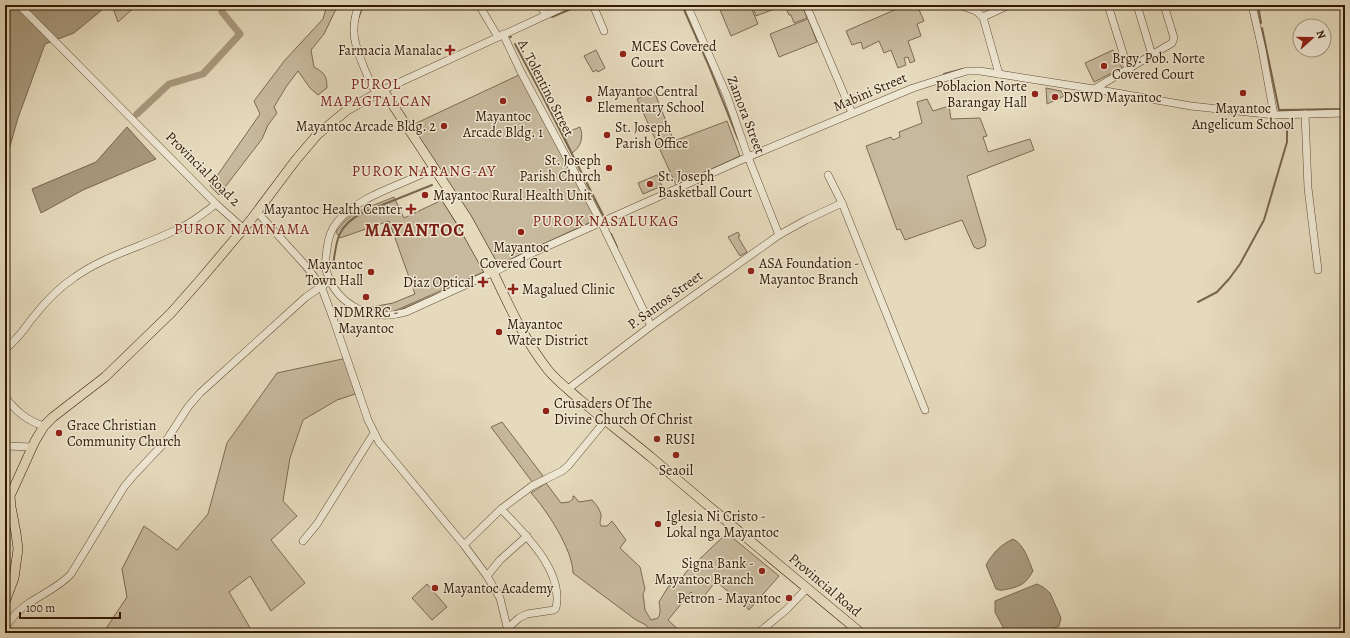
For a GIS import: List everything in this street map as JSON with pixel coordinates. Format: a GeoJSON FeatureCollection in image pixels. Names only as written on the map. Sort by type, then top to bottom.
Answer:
{"type":"FeatureCollection","features":[{"type":"Feature","properties":{"kind":"main road","name":"Provincial Road"},"geometry":{"type":"LineString","coordinates":[[378,90],[432,169],[465,222],[488,270],[493,272],[512,312],[536,353],[549,370],[568,389],[605,421],[861,633]]}},
{"type":"Feature","properties":{"kind":"main road","name":"Provincial Road 2"},"geometry":{"type":"LineString","coordinates":[[244,229],[295,161],[317,135],[347,110],[378,90]]}},
{"type":"Feature","properties":{"kind":"main road"},"geometry":{"type":"LineString","coordinates":[[5,602],[13,583],[18,541],[9,501],[32,447],[44,426],[100,382],[159,325],[244,229]]}},
{"type":"Feature","properties":{"kind":"street","name":"Provincial Road 2"},"geometry":{"type":"LineString","coordinates":[[20,5],[216,204],[244,229]]}},
{"type":"Feature","properties":{"kind":"street"},"geometry":{"type":"LineString","coordinates":[[359,5],[354,18],[354,40],[358,53],[378,90],[568,5]]}},
{"type":"Feature","properties":{"kind":"street","name":"A. Tolentino Street"},"geometry":{"type":"LineString","coordinates":[[478,5],[501,36],[521,72],[601,222],[651,326]]}},
{"type":"Feature","properties":{"kind":"street"},"geometry":{"type":"LineString","coordinates":[[541,5],[545,15]]}},
{"type":"Feature","properties":{"kind":"street"},"geometry":{"type":"LineString","coordinates":[[593,5],[604,31]]}},
{"type":"Feature","properties":{"kind":"street","name":"Zamora Street"},"geometry":{"type":"LineString","coordinates":[[687,5],[726,96],[748,158],[779,235]]}},
{"type":"Feature","properties":{"kind":"street"},"geometry":{"type":"LineString","coordinates":[[806,5],[852,113]]}},
{"type":"Feature","properties":{"kind":"street"},"geometry":{"type":"LineString","coordinates":[[959,5],[976,11],[983,17],[998,74]]}},
{"type":"Feature","properties":{"kind":"street"},"geometry":{"type":"LineString","coordinates":[[983,17],[1009,5]]}},
{"type":"Feature","properties":{"kind":"street"},"geometry":{"type":"LineString","coordinates":[[1108,5],[1128,69]]}},
{"type":"Feature","properties":{"kind":"street"},"geometry":{"type":"LineString","coordinates":[[1137,5],[1152,55]]}},
{"type":"Feature","properties":{"kind":"street"},"geometry":{"type":"LineString","coordinates":[[1094,88],[1172,43],[1174,40],[1164,5]]}},
{"type":"Feature","properties":{"kind":"street"},"geometry":{"type":"LineString","coordinates":[[1252,5],[1274,115]]}},
{"type":"Feature","properties":{"kind":"street","name":"Mabini Street"},"geometry":{"type":"LineString","coordinates":[[330,281],[338,293],[354,307],[376,314],[391,316],[406,312],[601,222],[748,158],[913,88],[954,74],[980,71],[1094,88],[1191,106],[1274,115],[1345,113]]}},
{"type":"Feature","properties":{"kind":"street"},"geometry":{"type":"LineString","coordinates":[[1305,114],[1308,188],[1318,270]]}},
{"type":"Feature","properties":{"kind":"street"},"geometry":{"type":"LineString","coordinates":[[5,628],[24,606],[55,588],[71,574],[124,487],[166,441],[188,407],[200,393],[306,296],[330,281],[326,273],[326,255],[330,236],[338,220],[367,199],[432,169]]}},
{"type":"Feature","properties":{"kind":"street"},"geometry":{"type":"LineString","coordinates":[[828,175],[842,203],[925,410]]}},
{"type":"Feature","properties":{"kind":"street","name":"P. Santos Street"},"geometry":{"type":"LineString","coordinates":[[568,389],[651,326],[779,235],[842,203]]}},
{"type":"Feature","properties":{"kind":"street"},"geometry":{"type":"LineString","coordinates":[[5,349],[24,331],[34,316],[49,299],[75,277],[98,264],[179,229],[216,204]]}},
{"type":"Feature","properties":{"kind":"street"},"geometry":{"type":"LineString","coordinates":[[257,212],[306,266],[320,286],[374,433],[487,576],[500,598],[508,631]]}},
{"type":"Feature","properties":{"kind":"street"},"geometry":{"type":"LineString","coordinates":[[5,397],[24,417],[44,426]]}},
{"type":"Feature","properties":{"kind":"street"},"geometry":{"type":"LineString","coordinates":[[464,545],[501,509],[532,486],[562,471],[568,466],[605,421]]}},
{"type":"Feature","properties":{"kind":"street"},"geometry":{"type":"LineString","coordinates":[[303,541],[317,524],[374,433]]}},
{"type":"Feature","properties":{"kind":"street"},"geometry":{"type":"LineString","coordinates":[[5,446],[32,447]]}},
{"type":"Feature","properties":{"kind":"street"},"geometry":{"type":"LineString","coordinates":[[5,516],[9,501]]}},
{"type":"Feature","properties":{"kind":"street"},"geometry":{"type":"LineString","coordinates":[[501,509],[527,536],[550,568],[556,583],[558,599],[554,610],[527,614],[519,618],[508,631]]}},
{"type":"Feature","properties":{"kind":"street"},"geometry":{"type":"LineString","coordinates":[[487,576],[500,560],[527,536]]}},
{"type":"Feature","properties":{"kind":"street"},"geometry":{"type":"LineString","coordinates":[[758,633],[786,610],[807,588]]}},
{"type":"Feature","properties":{"kind":"shaded area"},"geometry":{"type":"Polygon","coordinates":[[[5,5],[108,5],[74,33],[45,44],[18,118],[5,164],[5,5]]]}},
{"type":"Feature","properties":{"kind":"shaded area"},"geometry":{"type":"Polygon","coordinates":[[[116,5],[137,5],[118,22],[113,8],[116,5]]]}},
{"type":"Feature","properties":{"kind":"shaded area"},"geometry":{"type":"Polygon","coordinates":[[[327,5],[338,5],[324,34],[311,50],[314,67],[325,75],[327,80],[327,88],[318,95],[310,88],[298,71],[274,107],[277,113],[268,125],[262,139],[219,195],[210,186],[260,114],[254,101],[285,60],[323,19],[327,5]]]}},
{"type":"Feature","properties":{"kind":"shaded area"},"geometry":{"type":"Polygon","coordinates":[[[718,5],[750,5],[758,24],[731,36],[718,5]]]}},
{"type":"Feature","properties":{"kind":"shaded area"},"geometry":{"type":"Polygon","coordinates":[[[752,5],[785,5],[756,16],[752,5]]]}},
{"type":"Feature","properties":{"kind":"shaded area"},"geometry":{"type":"Polygon","coordinates":[[[794,5],[802,5],[807,18],[794,23],[786,8],[794,5]]]}},
{"type":"Feature","properties":{"kind":"shaded area"},"geometry":{"type":"Polygon","coordinates":[[[906,5],[917,5],[924,21],[917,24],[921,36],[908,41],[915,61],[910,63],[908,57],[904,58],[906,65],[898,68],[891,50],[884,53],[879,41],[863,49],[861,42],[852,45],[846,31],[906,5]]]}},
{"type":"Feature","properties":{"kind":"shaded area"},"geometry":{"type":"Polygon","coordinates":[[[808,19],[817,42],[779,57],[770,34],[808,19]]]}},
{"type":"Feature","properties":{"kind":"shaded area"},"geometry":{"type":"Polygon","coordinates":[[[596,50],[605,68],[598,72],[597,70],[593,72],[584,56],[596,50]]]}},
{"type":"Feature","properties":{"kind":"shaded area","name":"Brgy. Pob. Norte Covered Court"},"geometry":{"type":"Polygon","coordinates":[[[1113,50],[1122,68],[1094,82],[1085,63],[1113,50]]]}},
{"type":"Feature","properties":{"kind":"shaded area"},"geometry":{"type":"Polygon","coordinates":[[[521,74],[597,219],[496,266],[408,127],[521,74]]]}},
{"type":"Feature","properties":{"kind":"shaded area"},"geometry":{"type":"Polygon","coordinates":[[[1046,88],[1061,91],[1064,96],[1047,104],[1046,88]]]}},
{"type":"Feature","properties":{"kind":"shaded area"},"geometry":{"type":"Polygon","coordinates":[[[654,91],[674,141],[727,121],[740,156],[676,185],[637,99],[654,91]]]}},
{"type":"Feature","properties":{"kind":"shaded area"},"geometry":{"type":"Polygon","coordinates":[[[927,99],[933,111],[949,106],[951,119],[980,118],[987,136],[983,137],[988,152],[1030,139],[1034,150],[967,176],[986,240],[985,246],[978,249],[974,247],[962,220],[905,240],[900,229],[897,230],[866,146],[891,137],[893,140],[900,137],[899,132],[922,123],[917,102],[927,99]]]}},
{"type":"Feature","properties":{"kind":"shaded area"},"geometry":{"type":"Polygon","coordinates":[[[127,127],[156,159],[83,190],[41,213],[32,189],[96,162],[127,127]]]}},
{"type":"Feature","properties":{"kind":"shaded area"},"geometry":{"type":"Polygon","coordinates":[[[580,127],[582,134],[581,142],[578,148],[572,153],[563,134],[580,127]]]}},
{"type":"Feature","properties":{"kind":"shaded area","name":"St. Joseph Basketball Court"},"geometry":{"type":"Polygon","coordinates":[[[657,175],[662,186],[643,194],[638,183],[657,175]]]}},
{"type":"Feature","properties":{"kind":"shaded area"},"geometry":{"type":"Polygon","coordinates":[[[394,197],[404,218],[442,200],[486,271],[392,312],[366,308],[393,303],[415,294],[389,221],[340,238],[336,232],[354,213],[394,197]]]}},
{"type":"Feature","properties":{"kind":"shaded area"},"geometry":{"type":"Polygon","coordinates":[[[738,232],[740,236],[738,237],[747,252],[740,256],[728,237],[738,232]]]}},
{"type":"Feature","properties":{"kind":"shaded area"},"geometry":{"type":"Polygon","coordinates":[[[347,358],[358,393],[337,400],[303,420],[290,458],[283,501],[297,516],[271,540],[305,583],[271,611],[250,576],[229,592],[253,633],[103,633],[127,597],[122,569],[144,526],[177,550],[208,514],[227,443],[277,373],[347,358]]]}},
{"type":"Feature","properties":{"kind":"shaded area"},"geometry":{"type":"Polygon","coordinates":[[[502,422],[543,476],[533,483],[491,427],[502,422]]]}},
{"type":"Feature","properties":{"kind":"shaded area"},"geometry":{"type":"Polygon","coordinates":[[[546,483],[561,503],[569,502],[573,499],[573,496],[579,502],[592,500],[600,512],[601,526],[607,526],[612,521],[626,540],[620,548],[640,567],[645,589],[643,594],[645,610],[651,620],[658,618],[660,612],[659,602],[668,587],[681,580],[686,572],[727,533],[779,576],[749,610],[716,581],[701,600],[691,592],[668,620],[682,633],[652,633],[646,625],[636,620],[573,573],[569,553],[558,530],[531,493],[546,483]]]}},
{"type":"Feature","properties":{"kind":"shaded area"},"geometry":{"type":"Polygon","coordinates":[[[1013,539],[1017,541],[1023,549],[1033,571],[1026,581],[1020,585],[1005,590],[998,590],[996,589],[986,565],[997,550],[1013,539]]]}},
{"type":"Feature","properties":{"kind":"shaded area"},"geometry":{"type":"Polygon","coordinates":[[[427,584],[447,607],[432,620],[412,598],[427,584]]]}},
{"type":"Feature","properties":{"kind":"shaded area"},"geometry":{"type":"Polygon","coordinates":[[[1037,584],[1050,593],[1061,618],[1059,626],[1039,633],[1006,633],[995,612],[995,601],[1037,584]]]}},
{"type":"Feature","properties":{"kind":"waterway"},"geometry":{"type":"LineString","coordinates":[[137,114],[169,84],[203,74],[240,34],[222,12],[221,5]]}},
{"type":"Feature","properties":{"kind":"waterway"},"geometry":{"type":"LineString","coordinates":[[358,19],[363,5]]}},
{"type":"Feature","properties":{"kind":"waterway"},"geometry":{"type":"LineString","coordinates":[[552,17],[580,5]]}},
{"type":"Feature","properties":{"kind":"waterway"},"geometry":{"type":"LineString","coordinates":[[682,5],[708,64],[738,139]]}},
{"type":"Feature","properties":{"kind":"waterway"},"geometry":{"type":"LineString","coordinates":[[1258,5],[1261,23]]}},
{"type":"Feature","properties":{"kind":"waterway"},"geometry":{"type":"LineString","coordinates":[[1262,28],[1279,110],[1345,109]]}},
{"type":"Feature","properties":{"kind":"waterway"},"geometry":{"type":"LineString","coordinates":[[515,44],[604,217],[606,217]]}},
{"type":"Feature","properties":{"kind":"waterway"},"geometry":{"type":"LineString","coordinates":[[944,74],[963,69]]}},
{"type":"Feature","properties":{"kind":"waterway"},"geometry":{"type":"LineString","coordinates":[[1231,107],[1255,109]]}},
{"type":"Feature","properties":{"kind":"waterway"},"geometry":{"type":"LineString","coordinates":[[1258,109],[1271,110]]}},
{"type":"Feature","properties":{"kind":"waterway"},"geometry":{"type":"LineString","coordinates":[[1198,302],[1217,292],[1229,279],[1240,264],[1264,220],[1287,142],[1287,123]]}},
{"type":"Feature","properties":{"kind":"waterway"},"geometry":{"type":"LineString","coordinates":[[333,267],[335,249],[339,235],[347,223],[362,213],[432,185]]}},
{"type":"Feature","properties":{"kind":"waterway"},"geometry":{"type":"LineString","coordinates":[[611,234],[617,247]]}},
{"type":"Feature","properties":{"kind":"waterway"},"geometry":{"type":"LineString","coordinates":[[401,310],[436,295]]}},
{"type":"Feature","properties":{"kind":"place","name":"Farmacia Manalac"},"geometry":{"type":"Point","coordinates":[450,50]}},
{"type":"Feature","properties":{"kind":"place","name":"MCES Covered Court"},"geometry":{"type":"Point","coordinates":[623,54]}},
{"type":"Feature","properties":{"kind":"place","name":"Brgy. Pob. Norte Covered Court"},"geometry":{"type":"Point","coordinates":[1104,66]}},
{"type":"Feature","properties":{"kind":"place","name":"Mayantoc Angelicum School"},"geometry":{"type":"Point","coordinates":[1243,93]}},
{"type":"Feature","properties":{"kind":"place","name":"Poblacion Norte Barangay Hall"},"geometry":{"type":"Point","coordinates":[1035,94]}},
{"type":"Feature","properties":{"kind":"place","name":"DSWD Mayantoc"},"geometry":{"type":"Point","coordinates":[1055,97]}},
{"type":"Feature","properties":{"kind":"place","name":"Mayantoc Central Elementary School"},"geometry":{"type":"Point","coordinates":[589,99]}},
{"type":"Feature","properties":{"kind":"place","name":"Mayantoc Arcade Bldg. 1"},"geometry":{"type":"Point","coordinates":[503,101]}},
{"type":"Feature","properties":{"kind":"place","name":"Mayantoc Arcade Bldg. 2"},"geometry":{"type":"Point","coordinates":[444,126]}},
{"type":"Feature","properties":{"kind":"place","name":"St. Joseph Parish Office"},"geometry":{"type":"Point","coordinates":[607,135]}},
{"type":"Feature","properties":{"kind":"place","name":"St. Joseph Parish Church"},"geometry":{"type":"Point","coordinates":[609,168]}},
{"type":"Feature","properties":{"kind":"place","name":"St. Joseph Basketball Court"},"geometry":{"type":"Point","coordinates":[650,184]}},
{"type":"Feature","properties":{"kind":"place","name":"Mayantoc Rural Health Unit"},"geometry":{"type":"Point","coordinates":[425,195]}},
{"type":"Feature","properties":{"kind":"place","name":"Mayantoc Health Center"},"geometry":{"type":"Point","coordinates":[411,209]}},
{"type":"Feature","properties":{"kind":"place","name":"Mayantoc Covered Court"},"geometry":{"type":"Point","coordinates":[521,232]}},
{"type":"Feature","properties":{"kind":"place","name":"ASA Foundation - Mayantoc Branch"},"geometry":{"type":"Point","coordinates":[751,271]}},
{"type":"Feature","properties":{"kind":"place","name":"Mayantoc Town Hall"},"geometry":{"type":"Point","coordinates":[371,272]}},
{"type":"Feature","properties":{"kind":"place","name":"Diaz Optical"},"geometry":{"type":"Point","coordinates":[483,282]}},
{"type":"Feature","properties":{"kind":"place","name":"Magalued Clinic"},"geometry":{"type":"Point","coordinates":[513,289]}},
{"type":"Feature","properties":{"kind":"place","name":"NDMRRC - Mayantoc"},"geometry":{"type":"Point","coordinates":[366,297]}},
{"type":"Feature","properties":{"kind":"place","name":"Mayantoc Water District"},"geometry":{"type":"Point","coordinates":[499,332]}},
{"type":"Feature","properties":{"kind":"place","name":"Crusaders Of The Divine Church Of Christ"},"geometry":{"type":"Point","coordinates":[546,411]}},
{"type":"Feature","properties":{"kind":"place","name":"Grace Christian Community Church"},"geometry":{"type":"Point","coordinates":[59,433]}},
{"type":"Feature","properties":{"kind":"place","name":"RUSI"},"geometry":{"type":"Point","coordinates":[657,439]}},
{"type":"Feature","properties":{"kind":"place","name":"Seaoil"},"geometry":{"type":"Point","coordinates":[676,455]}},
{"type":"Feature","properties":{"kind":"place","name":"Iglesia Ni Cristo - Lokal nga Mayantoc"},"geometry":{"type":"Point","coordinates":[658,524]}},
{"type":"Feature","properties":{"kind":"place","name":"Signa Bank - Mayantoc Branch"},"geometry":{"type":"Point","coordinates":[762,571]}},
{"type":"Feature","properties":{"kind":"place","name":"Mayantoc Academy"},"geometry":{"type":"Point","coordinates":[435,588]}},
{"type":"Feature","properties":{"kind":"place","name":"Petron - Mayantoc"},"geometry":{"type":"Point","coordinates":[789,598]}},
{"type":"Feature","properties":{"kind":"district","name":"PUROL MAPAGTALCAN"},"geometry":{"type":"Point","coordinates":[376,92]}},
{"type":"Feature","properties":{"kind":"district","name":"PUROK NARANG-AY"},"geometry":{"type":"Point","coordinates":[424,171]}},
{"type":"Feature","properties":{"kind":"district","name":"PUROK NASALUKAG"},"geometry":{"type":"Point","coordinates":[606,221]}},
{"type":"Feature","properties":{"kind":"district","name":"PUROK NAMNAMA"},"geometry":{"type":"Point","coordinates":[242,229]}},
{"type":"Feature","properties":{"kind":"district","name":"MAYANTOC"},"geometry":{"type":"Point","coordinates":[415,230]}}]}
